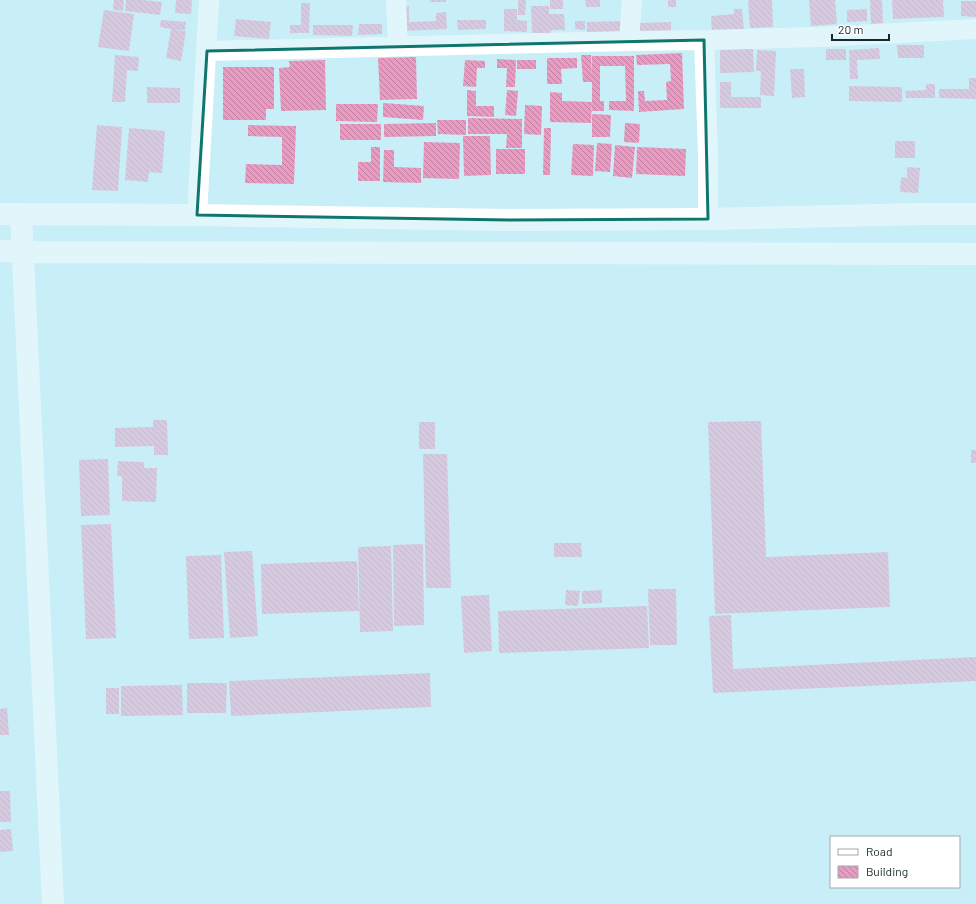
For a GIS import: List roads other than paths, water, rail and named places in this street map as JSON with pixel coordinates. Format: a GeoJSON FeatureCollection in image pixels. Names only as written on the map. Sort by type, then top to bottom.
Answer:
{"type":"FeatureCollection","features":[{"type":"Feature","properties":{"kind":"street"},"geometry":{"type":"LineString","coordinates":[[198,215],[209,0]]}},
{"type":"Feature","properties":{"kind":"street"},"geometry":{"type":"LineString","coordinates":[[396,0],[398,46]]}},
{"type":"Feature","properties":{"kind":"street"},"geometry":{"type":"LineString","coordinates":[[629,41],[632,0]]}},
{"type":"Feature","properties":{"kind":"street"},"geometry":{"type":"LineString","coordinates":[[207,51],[819,37],[976,29]]}},
{"type":"Feature","properties":{"kind":"street"},"geometry":{"type":"LineString","coordinates":[[704,40],[708,154],[708,219]]}},
{"type":"Feature","properties":{"kind":"street"},"geometry":{"type":"LineString","coordinates":[[54,904],[23,252],[10,214],[198,215],[509,220],[708,219],[976,214]]}},
{"type":"Feature","properties":{"kind":"street"},"geometry":{"type":"LineString","coordinates":[[0,251],[976,254]]}}]}
